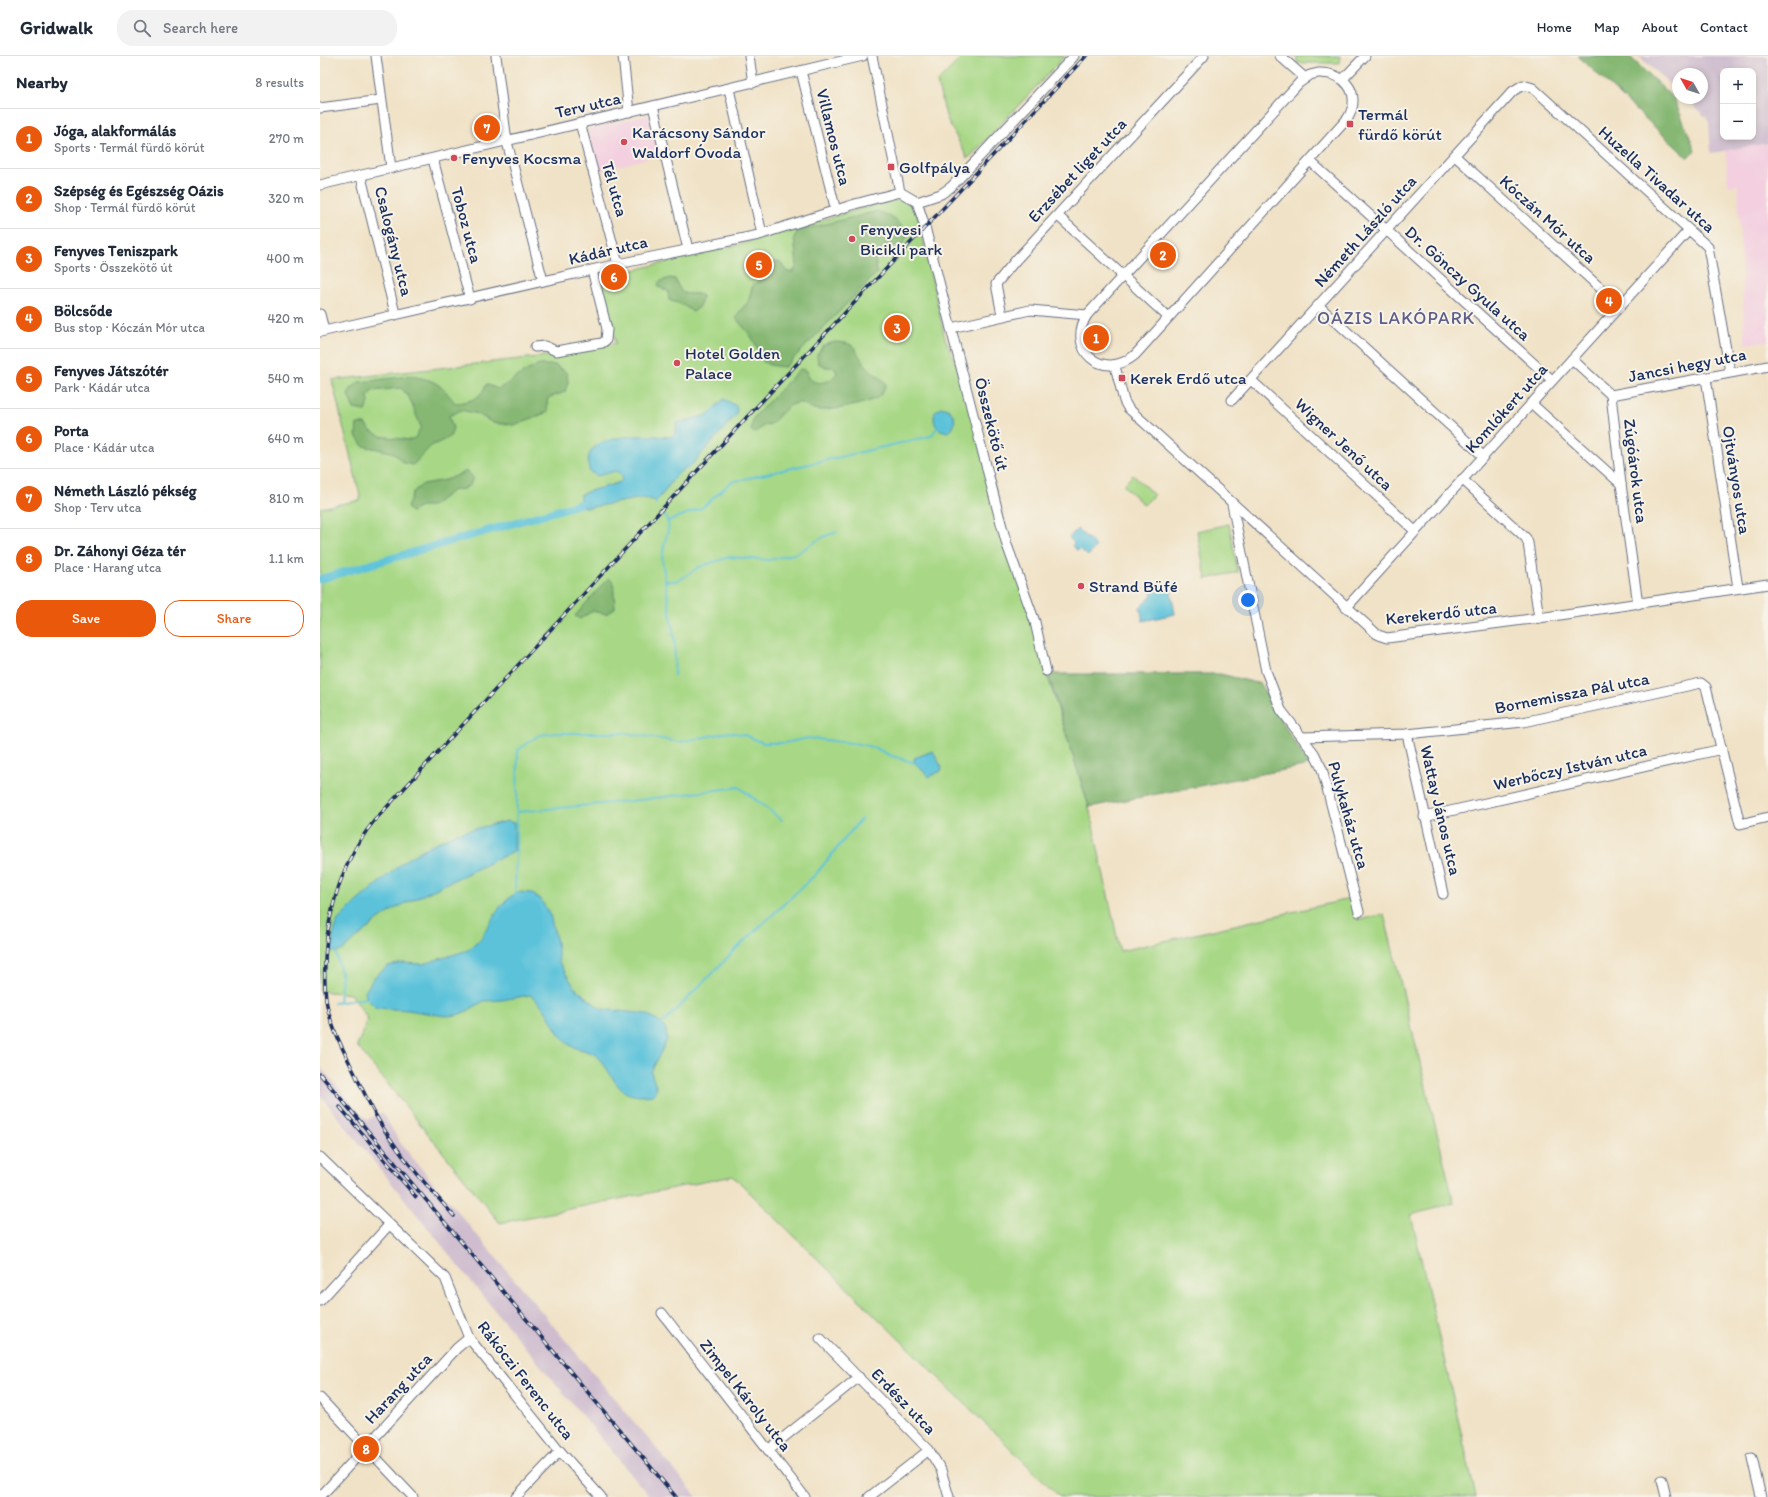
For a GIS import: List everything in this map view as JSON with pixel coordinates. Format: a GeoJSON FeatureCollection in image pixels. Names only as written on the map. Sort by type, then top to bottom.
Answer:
{"type":"FeatureCollection","features":[{"type":"Feature","properties":{"kind":"street"},"geometry":{"type":"LineString","coordinates":[[376,56],[391,168]]}},
{"type":"Feature","properties":{"kind":"street"},"geometry":{"type":"LineString","coordinates":[[496,56],[507,142],[543,281]]}},
{"type":"Feature","properties":{"kind":"street"},"geometry":{"type":"LineString","coordinates":[[623,56],[629,112]]}},
{"type":"Feature","properties":{"kind":"street"},"geometry":{"type":"LineString","coordinates":[[749,56],[753,83]]}},
{"type":"Feature","properties":{"kind":"street","name":"Terv utca"},"geometry":{"type":"LineString","coordinates":[[320,185],[361,177],[391,168],[507,142],[580,123],[729,89],[863,56]]}},
{"type":"Feature","properties":{"kind":"street"},"geometry":{"type":"LineString","coordinates":[[872,56],[900,192],[917,202],[941,194],[951,187],[1074,56]]}},
{"type":"Feature","properties":{"kind":"street","name":"Erzsébet liget utca"},"geometry":{"type":"LineString","coordinates":[[1002,315],[996,284],[1015,261],[1204,56]]}},
{"type":"Feature","properties":{"kind":"street"},"geometry":{"type":"LineString","coordinates":[[1280,56],[1305,78]]}},
{"type":"Feature","properties":{"kind":"street"},"geometry":{"type":"LineString","coordinates":[[1343,79],[1365,56]]}},
{"type":"Feature","properties":{"kind":"street","name":"Villamos utca"},"geometry":{"type":"LineString","coordinates":[[801,71],[836,211]]}},
{"type":"Feature","properties":{"kind":"street"},"geometry":{"type":"LineString","coordinates":[[1324,72],[1336,75],[1343,79],[1352,93],[1354,103],[1351,113],[1310,161],[1135,355],[1125,363],[1115,366],[1102,365],[1093,360],[1086,352],[1080,333],[1087,314],[1298,83],[1314,74],[1324,72]]}},
{"type":"Feature","properties":{"kind":"street","name":"Németh László utca"},"geometry":{"type":"LineString","coordinates":[[1232,400],[1320,306],[1513,92],[1523,85]]}},
{"type":"Feature","properties":{"kind":"street","name":"Huzella Tivadar utca"},"geometry":{"type":"LineString","coordinates":[[1523,85],[1533,88],[1708,247],[1730,372]]}},
{"type":"Feature","properties":{"kind":"street"},"geometry":{"type":"LineString","coordinates":[[729,89],[762,234]]}},
{"type":"Feature","properties":{"kind":"street"},"geometry":{"type":"LineString","coordinates":[[320,108],[381,100]]}},
{"type":"Feature","properties":{"kind":"street"},"geometry":{"type":"LineString","coordinates":[[653,106],[688,249]]}},
{"type":"Feature","properties":{"kind":"street","name":"Tél utca"},"geometry":{"type":"LineString","coordinates":[[580,123],[618,264]]}},
{"type":"Feature","properties":{"kind":"street","name":"Kóczán Mór utca"},"geometry":{"type":"LineString","coordinates":[[1455,156],[1620,306]]}},
{"type":"Feature","properties":{"kind":"street","name":"Toboz utca"},"geometry":{"type":"LineString","coordinates":[[433,159],[470,299]]}},
{"type":"Feature","properties":{"kind":"street","name":"Dr. Gönczy Gyula utca"},"geometry":{"type":"LineString","coordinates":[[1310,161],[1552,380]]}},
{"type":"Feature","properties":{"kind":"street","name":"Csalogány utca"},"geometry":{"type":"LineString","coordinates":[[361,177],[395,313]]}},
{"type":"Feature","properties":{"kind":"street","name":"Kádár utca"},"geometry":{"type":"LineString","coordinates":[[322,331],[395,313],[470,299],[618,264],[762,234],[900,192]]}},
{"type":"Feature","properties":{"kind":"street","name":"Összekötő út"},"geometry":{"type":"LineString","coordinates":[[917,202],[999,517],[1035,622],[1046,671]]}},
{"type":"Feature","properties":{"kind":"street"},"geometry":{"type":"LineString","coordinates":[[1058,216],[1168,317]]}},
{"type":"Feature","properties":{"kind":"street","name":"Komlókert utca"},"geometry":{"type":"LineString","coordinates":[[1346,608],[1689,230]]}},
{"type":"Feature","properties":{"kind":"street"},"geometry":{"type":"LineString","coordinates":[[535,347],[545,346],[556,351],[602,344],[606,340],[607,329],[592,270]]}},
{"type":"Feature","properties":{"kind":"street"},"geometry":{"type":"LineString","coordinates":[[1320,306],[1483,456]]}},
{"type":"Feature","properties":{"kind":"street"},"geometry":{"type":"LineString","coordinates":[[951,328],[1002,315],[1030,310],[1087,314]]}},
{"type":"Feature","properties":{"kind":"street"},"geometry":{"type":"LineString","coordinates":[[320,314],[322,331]]}},
{"type":"Feature","properties":{"kind":"street"},"geometry":{"type":"LineString","coordinates":[[1572,359],[1611,395]]}},
{"type":"Feature","properties":{"kind":"street","name":"Kerekerdő utca"},"geometry":{"type":"LineString","coordinates":[[1115,366],[1124,401],[1128,408],[1368,628],[1378,635],[1387,638],[1638,604],[1768,584]]}},
{"type":"Feature","properties":{"kind":"street","name":"Jancsi hegy utca"},"geometry":{"type":"LineString","coordinates":[[1611,395],[1768,366]]}},
{"type":"Feature","properties":{"kind":"street","name":"Ojtványos utca"},"geometry":{"type":"LineString","coordinates":[[1706,378],[1738,588]]}},
{"type":"Feature","properties":{"kind":"street","name":"Wigner Jenő utca"},"geometry":{"type":"LineString","coordinates":[[1251,380],[1415,531]]}},
{"type":"Feature","properties":{"kind":"street","name":"Zúgóárok utca"},"geometry":{"type":"LineString","coordinates":[[1611,395],[1621,484],[1638,604]]}},
{"type":"Feature","properties":{"kind":"street"},"geometry":{"type":"LineString","coordinates":[[1531,403],[1621,484]]}},
{"type":"Feature","properties":{"kind":"street"},"geometry":{"type":"LineString","coordinates":[[1462,479],[1526,538],[1539,618]]}},
{"type":"Feature","properties":{"kind":"street","name":"Pulykaház utca"},"geometry":{"type":"LineString","coordinates":[[1232,504],[1266,671],[1281,710],[1314,753],[1322,769],[1359,912]]}},
{"type":"Feature","properties":{"kind":"street","name":"Bornemissza Pál utca"},"geometry":{"type":"LineString","coordinates":[[1302,737],[1407,734],[1523,722],[1701,683],[1706,687],[1740,824],[1768,817]]}},
{"type":"Feature","properties":{"kind":"street","name":"Wattay János utca"},"geometry":{"type":"LineString","coordinates":[[1407,734],[1424,817],[1443,894]]}},
{"type":"Feature","properties":{"kind":"street","name":"Werbőczy István utca"},"geometry":{"type":"LineString","coordinates":[[1424,817],[1722,749]]}},
{"type":"Feature","properties":{"kind":"street","name":"Rákóczi Ferenc utca"},"geometry":{"type":"LineString","coordinates":[[320,1157],[445,1278],[469,1338],[560,1451],[601,1497]]}},
{"type":"Feature","properties":{"kind":"street"},"geometry":{"type":"LineString","coordinates":[[320,1301],[389,1225]]}},
{"type":"Feature","properties":{"kind":"street","name":"Zimpel Károly utca"},"geometry":{"type":"LineString","coordinates":[[662,1313],[805,1497]]}},
{"type":"Feature","properties":{"kind":"street","name":"Harang utca"},"geometry":{"type":"LineString","coordinates":[[320,1497],[457,1348],[469,1338]]}},
{"type":"Feature","properties":{"kind":"street","name":"Erdész utca"},"geometry":{"type":"LineString","coordinates":[[820,1338],[929,1450],[941,1470],[950,1497]]}},
{"type":"Feature","properties":{"kind":"street"},"geometry":{"type":"LineString","coordinates":[[768,1450],[859,1378]]}},
{"type":"Feature","properties":{"kind":"street"},"geometry":{"type":"LineString","coordinates":[[320,1398],[413,1497]]}},
{"type":"Feature","properties":{"kind":"street"},"geometry":{"type":"LineString","coordinates":[[869,1497],[929,1450]]}},
{"type":"Feature","properties":{"kind":"street"},"geometry":{"type":"LineString","coordinates":[[516,1497],[560,1451]]}},
{"type":"Feature","properties":{"kind":"street"},"geometry":{"type":"LineString","coordinates":[[1752,1458],[1761,1497]]}},
{"type":"Feature","properties":{"kind":"street"},"geometry":{"type":"LineString","coordinates":[[1662,1480],[1666,1497]]}},
{"type":"Feature","properties":{"kind":"shaded area"},"geometry":{"type":"Polygon","coordinates":[[[1639,56],[1768,56],[1768,143],[1711,153],[1709,123],[1706,117],[1692,104],[1708,104],[1708,68],[1672,68],[1672,86],[1639,56]]]}},
{"type":"Feature","properties":{"kind":"shaded area","name":"Karácsony Sándor Waldorf Óvoda"},"geometry":{"type":"Polygon","coordinates":[[[648,115],[659,155],[600,171],[588,129],[648,115]]]}},
{"type":"Feature","properties":{"kind":"shaded area"},"geometry":{"type":"Polygon","coordinates":[[[1768,143],[1768,341],[1745,344],[1738,185],[1728,186],[1726,150],[1768,143]]]}},
{"type":"Feature","properties":{"kind":"shaded area"},"geometry":{"type":"Polygon","coordinates":[[[320,1067],[367,1120],[382,1112],[401,1144],[697,1497],[650,1497],[491,1306],[320,1095],[320,1067]]]}},
{"type":"Feature","properties":{"kind":"green space"},"geometry":{"type":"Polygon","coordinates":[[[963,56],[1065,56],[968,159],[947,119],[937,82],[963,56]]]}},
{"type":"Feature","properties":{"kind":"green space"},"geometry":{"type":"Polygon","coordinates":[[[1297,56],[1340,56],[1339,63],[1297,63],[1297,56]]]}},
{"type":"Feature","properties":{"kind":"green space"},"geometry":{"type":"Polygon","coordinates":[[[1578,56],[1629,56],[1672,97],[1672,104],[1676,104],[1695,150],[1688,158],[1578,56]]]}},
{"type":"Feature","properties":{"kind":"green space"},"geometry":{"type":"Polygon","coordinates":[[[894,199],[907,203],[917,213],[945,338],[968,390],[1046,671],[1089,807],[1120,951],[1354,898],[1359,920],[1384,914],[1454,1203],[1411,1215],[1476,1497],[1060,1497],[733,1176],[500,1223],[357,1046],[368,1019],[351,994],[320,991],[320,508],[361,500],[332,380],[564,354],[616,343],[600,278],[734,246],[894,199]]]}},
{"type":"Feature","properties":{"kind":"green space"},"geometry":{"type":"Polygon","coordinates":[[[878,211],[893,218],[903,228],[907,238],[901,246],[884,246],[875,258],[877,273],[785,367],[775,366],[764,362],[761,359],[756,345],[749,333],[736,318],[748,302],[753,286],[760,280],[771,263],[780,262],[787,272],[793,272],[797,266],[794,237],[798,231],[878,211]]]}},
{"type":"Feature","properties":{"kind":"green space"},"geometry":{"type":"Polygon","coordinates":[[[670,278],[675,279],[683,293],[702,296],[700,305],[697,309],[693,312],[683,305],[669,300],[668,291],[658,287],[659,282],[670,278]]]}},
{"type":"Feature","properties":{"kind":"green space"},"geometry":{"type":"Polygon","coordinates":[[[834,342],[847,343],[854,347],[866,366],[886,383],[880,395],[877,398],[864,403],[827,410],[814,409],[802,403],[793,404],[771,424],[765,425],[755,433],[751,430],[753,418],[800,369],[807,371],[808,378],[819,383],[827,381],[837,373],[834,367],[826,367],[818,363],[817,355],[823,346],[834,342]]]}},
{"type":"Feature","properties":{"kind":"green space"},"geometry":{"type":"Polygon","coordinates":[[[540,365],[555,365],[567,373],[568,382],[565,392],[548,398],[548,412],[514,425],[493,423],[478,414],[461,410],[449,416],[453,428],[450,437],[431,446],[413,465],[404,463],[392,452],[363,446],[356,436],[357,424],[365,424],[371,431],[380,436],[409,440],[415,438],[421,427],[409,397],[401,388],[372,391],[368,397],[369,403],[365,411],[354,409],[348,395],[351,389],[359,382],[410,376],[418,377],[431,381],[441,387],[455,403],[460,403],[474,399],[481,393],[486,384],[498,389],[534,367],[540,365]]]}},
{"type":"Feature","properties":{"kind":"green space"},"geometry":{"type":"Polygon","coordinates":[[[467,471],[473,477],[470,485],[463,489],[452,491],[432,506],[422,506],[411,512],[407,508],[413,492],[423,484],[446,480],[467,471]]]}},
{"type":"Feature","properties":{"kind":"green space"},"geometry":{"type":"Polygon","coordinates":[[[1133,475],[1154,495],[1144,505],[1123,485],[1133,475]]]}},
{"type":"Feature","properties":{"kind":"green space"},"geometry":{"type":"Polygon","coordinates":[[[1229,524],[1238,572],[1206,579],[1197,531],[1229,524]]]}},
{"type":"Feature","properties":{"kind":"green space"},"geometry":{"type":"Polygon","coordinates":[[[608,578],[613,581],[615,608],[606,614],[592,611],[580,619],[575,616],[608,578]]]}},
{"type":"Feature","properties":{"kind":"green space"},"geometry":{"type":"Polygon","coordinates":[[[1048,674],[1220,674],[1261,684],[1277,714],[1309,765],[1089,807],[1048,674]]]}},
{"type":"Feature","properties":{"kind":"water"},"geometry":{"type":"Polygon","coordinates":[[[724,399],[736,406],[737,411],[735,416],[689,468],[685,468],[680,472],[656,501],[643,498],[587,508],[580,504],[580,495],[616,484],[622,480],[622,476],[616,471],[597,476],[590,472],[588,459],[593,449],[603,442],[616,438],[631,436],[670,437],[676,432],[677,423],[707,415],[724,399]]]}},
{"type":"Feature","properties":{"kind":"water"},"geometry":{"type":"Polygon","coordinates":[[[941,407],[950,411],[954,417],[954,425],[949,432],[938,428],[934,422],[936,410],[941,407]]]}},
{"type":"Feature","properties":{"kind":"water"},"geometry":{"type":"Polygon","coordinates":[[[1077,529],[1096,546],[1088,556],[1080,549],[1078,551],[1072,546],[1074,543],[1069,538],[1077,529]]]}},
{"type":"Feature","properties":{"kind":"water"},"geometry":{"type":"Polygon","coordinates":[[[1170,586],[1175,614],[1143,621],[1140,607],[1152,596],[1151,589],[1170,586]]]}},
{"type":"Feature","properties":{"kind":"water"},"geometry":{"type":"Polygon","coordinates":[[[933,751],[942,768],[941,771],[929,777],[915,763],[914,758],[933,751]]]}},
{"type":"Feature","properties":{"kind":"water"},"geometry":{"type":"Polygon","coordinates":[[[508,821],[514,823],[514,851],[396,908],[377,921],[343,950],[336,953],[332,951],[333,935],[338,920],[356,902],[407,859],[429,846],[457,833],[508,821]]]}},
{"type":"Feature","properties":{"kind":"water"},"geometry":{"type":"Polygon","coordinates":[[[519,892],[532,893],[541,900],[550,915],[557,942],[559,962],[575,988],[601,1009],[647,1014],[657,1020],[666,1029],[667,1040],[651,1072],[657,1089],[653,1095],[640,1096],[630,1094],[623,1090],[617,1085],[595,1055],[575,1048],[565,1041],[546,1011],[537,1000],[530,995],[502,1000],[484,1001],[457,1015],[445,1016],[408,1010],[376,1008],[366,998],[365,992],[374,977],[388,966],[403,963],[423,964],[468,950],[480,940],[499,908],[510,897],[519,892]]]}},
{"type":"Feature","properties":{"kind":"waterway"},"geometry":{"type":"LineString","coordinates":[[668,521],[702,508],[731,482],[931,436],[937,428]]}},
{"type":"Feature","properties":{"kind":"waterway"},"geometry":{"type":"LineString","coordinates":[[320,579],[580,504]]}},
{"type":"Feature","properties":{"kind":"waterway"},"geometry":{"type":"LineString","coordinates":[[664,515],[667,519],[668,530],[662,559],[675,645],[674,676]]}},
{"type":"Feature","properties":{"kind":"waterway"},"geometry":{"type":"LineString","coordinates":[[665,581],[678,581],[699,567],[729,557],[769,560],[797,553],[825,536],[837,532]]}},
{"type":"Feature","properties":{"kind":"waterway"},"geometry":{"type":"LineString","coordinates":[[515,895],[518,750],[539,735],[557,733],[625,733],[680,742],[729,732],[745,735],[763,743],[785,743],[808,738],[859,744],[876,748],[889,755],[915,763]]}},
{"type":"Feature","properties":{"kind":"waterway"},"geometry":{"type":"LineString","coordinates":[[517,812],[632,801],[739,787],[782,820]]}},
{"type":"Feature","properties":{"kind":"waterway"},"geometry":{"type":"LineString","coordinates":[[659,1024],[664,1022],[736,949],[816,874],[861,819]]}},
{"type":"Feature","properties":{"kind":"waterway"},"geometry":{"type":"LineString","coordinates":[[336,953],[342,977],[339,1002]]}},
{"type":"Feature","properties":{"kind":"waterway"},"geometry":{"type":"LineString","coordinates":[[334,1003],[368,998]]}},
{"type":"Feature","properties":{"kind":"railway"},"geometry":{"type":"LineString","coordinates":[[454,1216],[408,1163],[383,1128],[334,1030],[328,1010],[325,976],[325,953],[328,929],[333,905],[349,860],[360,840],[374,821],[747,417],[1086,56]]}},
{"type":"Feature","properties":{"kind":"railway"},"geometry":{"type":"LineString","coordinates":[[320,1074],[676,1497]]}},
{"type":"Feature","properties":{"kind":"railway"},"geometry":{"type":"LineString","coordinates":[[340,1107],[416,1197]]}},
{"type":"Feature","properties":{"kind":"place","name":"Termál fürdő körút"},"geometry":{"type":"Point","coordinates":[1350,124]}},
{"type":"Feature","properties":{"kind":"place","name":"Németh László pékség"},"geometry":{"type":"Point","coordinates":[487,128]}},
{"type":"Feature","properties":{"kind":"place","name":"Karácsony Sándor Waldorf Óvoda"},"geometry":{"type":"Point","coordinates":[624,142]}},
{"type":"Feature","properties":{"kind":"place","name":"Fenyves Kocsma"},"geometry":{"type":"Point","coordinates":[454,158]}},
{"type":"Feature","properties":{"kind":"place","name":"Golfpálya"},"geometry":{"type":"Point","coordinates":[891,167]}},
{"type":"Feature","properties":{"kind":"place","name":"Fenyvesi Bicikli park"},"geometry":{"type":"Point","coordinates":[852,239]}},
{"type":"Feature","properties":{"kind":"place","name":"Szépség és Egészség Oázis"},"geometry":{"type":"Point","coordinates":[1163,255]}},
{"type":"Feature","properties":{"kind":"place","name":"Fenyves Játszótér"},"geometry":{"type":"Point","coordinates":[759,265]}},
{"type":"Feature","properties":{"kind":"place","name":"Porta"},"geometry":{"type":"Point","coordinates":[614,277]}},
{"type":"Feature","properties":{"kind":"place","name":"Bölcsőde"},"geometry":{"type":"Point","coordinates":[1609,301]}},
{"type":"Feature","properties":{"kind":"place","name":"Fenyves Teniszpark"},"geometry":{"type":"Point","coordinates":[897,328]}},
{"type":"Feature","properties":{"kind":"place","name":"Jóga, alakformálás"},"geometry":{"type":"Point","coordinates":[1096,338]}},
{"type":"Feature","properties":{"kind":"place","name":"Hotel Golden Palace"},"geometry":{"type":"Point","coordinates":[677,363]}},
{"type":"Feature","properties":{"kind":"place","name":"Kerek Erdő utca"},"geometry":{"type":"Point","coordinates":[1122,378]}},
{"type":"Feature","properties":{"kind":"place","name":"Strand Büfé"},"geometry":{"type":"Point","coordinates":[1081,586]}},
{"type":"Feature","properties":{"kind":"place","name":"Dr. Záhonyi Géza tér"},"geometry":{"type":"Point","coordinates":[366,1449]}},
{"type":"Feature","properties":{"kind":"district","name":"OÁZIS LAKÓPARK"},"geometry":{"type":"Point","coordinates":[1396,318]}}]}
